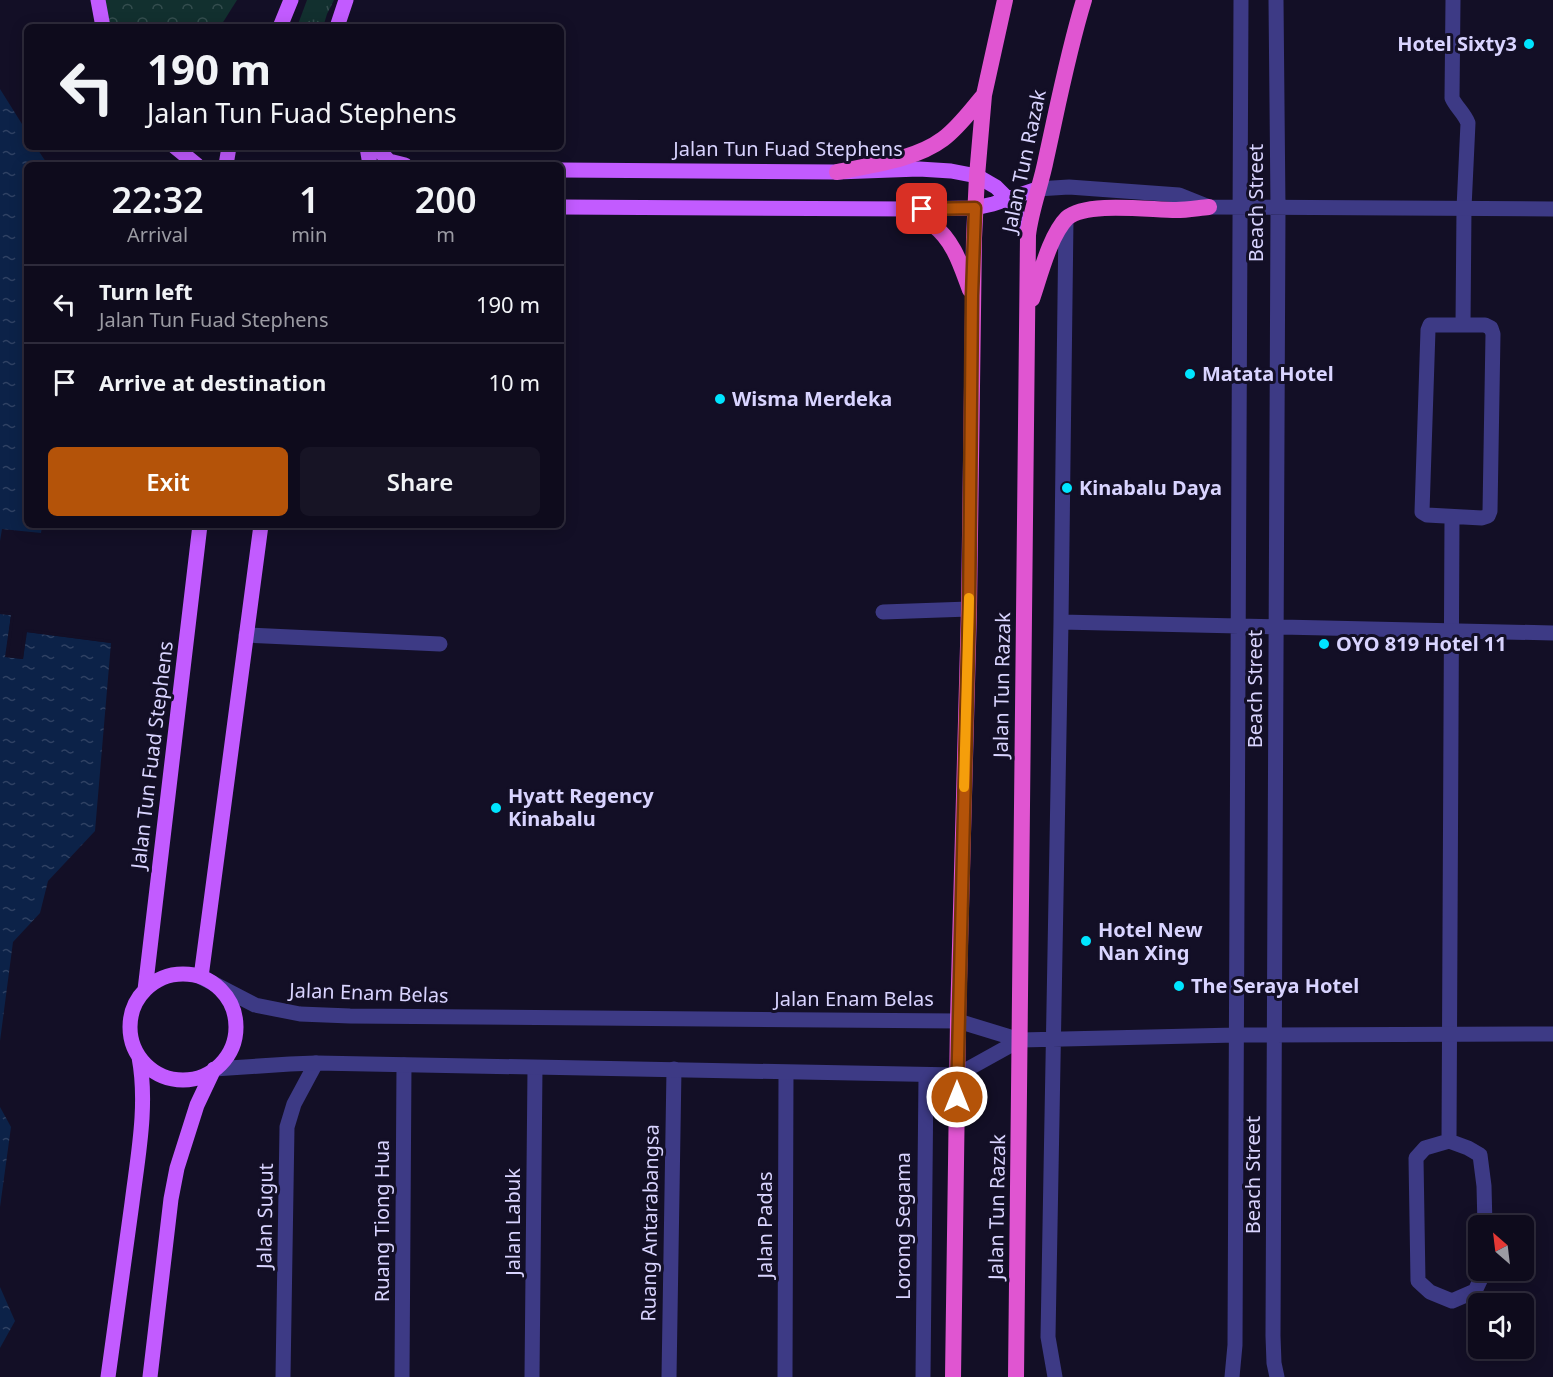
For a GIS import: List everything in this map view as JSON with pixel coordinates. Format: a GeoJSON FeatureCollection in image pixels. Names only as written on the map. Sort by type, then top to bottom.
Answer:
{"type":"FeatureCollection","features":[{"type":"Feature","properties":{"kind":"highway","name":"Jalan Tun Razak"},"geometry":{"type":"LineString","coordinates":[[953,1377],[975,208],[984,95],[1005,0]]}},
{"type":"Feature","properties":{"kind":"highway","name":"Jalan Tun Razak"},"geometry":{"type":"LineString","coordinates":[[1016,1377],[1028,235],[1029,220],[1046,161],[1066,61],[1084,0]]}},
{"type":"Feature","properties":{"kind":"highway"},"geometry":{"type":"LineString","coordinates":[[837,172],[893,160],[921,151],[942,140],[984,95]]}},
{"type":"Feature","properties":{"kind":"highway"},"geometry":{"type":"LineString","coordinates":[[1027,313],[1057,231],[1066,219],[1075,213],[1102,208],[1179,210],[1209,207]]}},
{"type":"Feature","properties":{"kind":"highway"},"geometry":{"type":"LineString","coordinates":[[910,209],[933,224],[945,236],[953,249],[972,296]]}},
{"type":"Feature","properties":{"kind":"main road"},"geometry":{"type":"LineString","coordinates":[[98,0],[103,24]]}},
{"type":"Feature","properties":{"kind":"main road"},"geometry":{"type":"LineString","coordinates":[[281,24],[291,0]]}},
{"type":"Feature","properties":{"kind":"main road"},"geometry":{"type":"LineString","coordinates":[[338,24],[346,0]]}},
{"type":"Feature","properties":{"kind":"main road"},"geometry":{"type":"LineString","coordinates":[[179,150],[193,162]]}},
{"type":"Feature","properties":{"kind":"main road"},"geometry":{"type":"LineString","coordinates":[[379,150],[389,161],[393,162]]}},
{"type":"Feature","properties":{"kind":"main road","name":"Jalan Tun Fuad Stephens"},"geometry":{"type":"LineString","coordinates":[[564,170],[837,172],[919,169],[951,171],[977,176],[996,188],[1008,199],[1028,235]]}},
{"type":"Feature","properties":{"kind":"main road"},"geometry":{"type":"LineString","coordinates":[[564,207],[975,208],[1037,189]]}},
{"type":"Feature","properties":{"kind":"main road","name":"Jalan Tun Fuad Stephens"},"geometry":{"type":"LineString","coordinates":[[145,990],[200,528]]}},
{"type":"Feature","properties":{"kind":"main road"},"geometry":{"type":"LineString","coordinates":[[201,977],[261,528]]}},
{"type":"Feature","properties":{"kind":"main road"},"geometry":{"type":"LineString","coordinates":[[108,1377],[143,1108],[143,1076],[139,1057],[130,1035],[132,1011],[137,999],[145,990],[157,980],[171,975],[186,974],[201,977],[216,985],[227,996],[234,1011],[236,1028],[233,1044],[225,1058],[214,1069],[199,1077],[182,1080],[166,1077],[151,1069],[139,1057]]}},
{"type":"Feature","properties":{"kind":"main road"},"geometry":{"type":"LineString","coordinates":[[150,1377],[171,1199],[177,1168],[197,1105],[214,1069]]}},
{"type":"Feature","properties":{"kind":"street","name":"Beach Street"},"geometry":{"type":"LineString","coordinates":[[1232,1377],[1235,1345],[1241,0]]}},
{"type":"Feature","properties":{"kind":"street","name":"Beach Street"},"geometry":{"type":"LineString","coordinates":[[1276,0],[1278,207],[1273,1336],[1277,1377]]}},
{"type":"Feature","properties":{"kind":"street"},"geometry":{"type":"LineString","coordinates":[[1453,0],[1452,98],[1468,123],[1464,208],[1463,325]]}},
{"type":"Feature","properties":{"kind":"street"},"geometry":{"type":"LineString","coordinates":[[1037,189],[1069,187],[1179,195],[1209,207],[1553,209]]}},
{"type":"Feature","properties":{"kind":"street"},"geometry":{"type":"LineString","coordinates":[[1055,1377],[1048,1337],[1066,219]]}},
{"type":"Feature","properties":{"kind":"street"},"geometry":{"type":"LineString","coordinates":[[1430,325],[1485,325],[1491,328],[1492,334],[1490,511],[1488,516],[1482,518],[1452,517],[1422,513],[1428,330],[1430,325]]}},
{"type":"Feature","properties":{"kind":"street"},"geometry":{"type":"LineString","coordinates":[[1449,1141],[1452,517]]}},
{"type":"Feature","properties":{"kind":"street"},"geometry":{"type":"LineString","coordinates":[[883,612],[969,609]]}},
{"type":"Feature","properties":{"kind":"street"},"geometry":{"type":"LineString","coordinates":[[1061,622],[1553,633]]}},
{"type":"Feature","properties":{"kind":"street"},"geometry":{"type":"LineString","coordinates":[[246,635],[440,644]]}},
{"type":"Feature","properties":{"kind":"street","name":"Jalan Enam Belas"},"geometry":{"type":"LineString","coordinates":[[201,977],[255,1005],[300,1014],[958,1021],[1020,1040]]}},
{"type":"Feature","properties":{"kind":"street"},"geometry":{"type":"LineString","coordinates":[[214,1069],[316,1063],[926,1076],[957,1075],[1020,1040],[1236,1035],[1553,1034]]}},
{"type":"Feature","properties":{"kind":"street","name":"Jalan Sugut"},"geometry":{"type":"LineString","coordinates":[[283,1377],[287,1127],[294,1104],[316,1063]]}},
{"type":"Feature","properties":{"kind":"street","name":"Ruang Tiong Hua"},"geometry":{"type":"LineString","coordinates":[[402,1377],[405,1065]]}},
{"type":"Feature","properties":{"kind":"street","name":"Jalan Labuk"},"geometry":{"type":"LineString","coordinates":[[532,1377],[535,1068]]}},
{"type":"Feature","properties":{"kind":"street","name":"Ruang Antarabangsa"},"geometry":{"type":"LineString","coordinates":[[669,1377],[674,1069]]}},
{"type":"Feature","properties":{"kind":"street","name":"Jalan Padas"},"geometry":{"type":"LineString","coordinates":[[785,1377],[786,1073]]}},
{"type":"Feature","properties":{"kind":"street","name":"Lorong Segama"},"geometry":{"type":"LineString","coordinates":[[923,1377],[926,1076]]}},
{"type":"Feature","properties":{"kind":"street"},"geometry":{"type":"LineString","coordinates":[[1480,1281],[1475,1291],[1452,1301],[1430,1292],[1418,1281],[1416,1158],[1425,1148],[1449,1141],[1480,1155],[1485,1215]]}},
{"type":"Feature","properties":{"kind":"green space"},"geometry":{"type":"Polygon","coordinates":[[[105,0],[237,0],[222,24],[106,24],[105,0]]]}},
{"type":"Feature","properties":{"kind":"green space"},"geometry":{"type":"Polygon","coordinates":[[[307,0],[334,0],[324,24],[298,24],[307,0]]]}},
{"type":"Feature","properties":{"kind":"water"},"geometry":{"type":"Polygon","coordinates":[[[0,89],[24,127],[24,150],[38,150],[46,162],[24,162],[24,528],[42,528],[41,533],[2,529],[0,541],[0,89]]]}},
{"type":"Feature","properties":{"kind":"water"},"geometry":{"type":"Polygon","coordinates":[[[0,614],[11,615],[6,657],[23,659],[26,632],[111,643],[95,831],[48,881],[40,913],[13,942],[0,1041],[0,614]]]}},
{"type":"Feature","properties":{"kind":"water"},"geometry":{"type":"Polygon","coordinates":[[[0,1107],[11,1127],[0,1207],[0,1107]]]}},
{"type":"Feature","properties":{"kind":"water"},"geometry":{"type":"Polygon","coordinates":[[[0,1287],[15,1321],[0,1348],[0,1287]]]}},
{"type":"Feature","properties":{"kind":"pier"},"geometry":{"type":"Polygon","coordinates":[[[0,611],[12,612],[14,615],[9,654],[20,656],[23,632],[26,629],[111,640],[111,643],[27,632],[23,659],[5,657],[11,615],[0,614],[0,611]]]}},
{"type":"Feature","properties":{"kind":"slow traffic"},"geometry":{"type":"LineString","coordinates":[[964,787],[969,598]]}},
{"type":"Feature","properties":{"kind":"place","name":"Hotel Sixty3"},"geometry":{"type":"Point","coordinates":[1529,44]}},
{"type":"Feature","properties":{"kind":"place","name":"Matata Hotel"},"geometry":{"type":"Point","coordinates":[1190,374]}},
{"type":"Feature","properties":{"kind":"place","name":"Wisma Merdeka"},"geometry":{"type":"Point","coordinates":[720,399]}},
{"type":"Feature","properties":{"kind":"place","name":"Kinabalu Daya"},"geometry":{"type":"Point","coordinates":[1067,488]}},
{"type":"Feature","properties":{"kind":"place","name":"OYO 819 Hotel 11"},"geometry":{"type":"Point","coordinates":[1324,644]}},
{"type":"Feature","properties":{"kind":"place","name":"Hyatt Regency Kinabalu"},"geometry":{"type":"Point","coordinates":[496,808]}},
{"type":"Feature","properties":{"kind":"place","name":"Hotel New Nan Xing"},"geometry":{"type":"Point","coordinates":[1086,941]}},
{"type":"Feature","properties":{"kind":"place","name":"The Seraya Hotel"},"geometry":{"type":"Point","coordinates":[1179,986]}},
{"type":"Feature","properties":{"kind":"route"},"geometry":{"type":"LineString","coordinates":[[922,209],[975,208],[969,609],[957,1097]]}}]}
